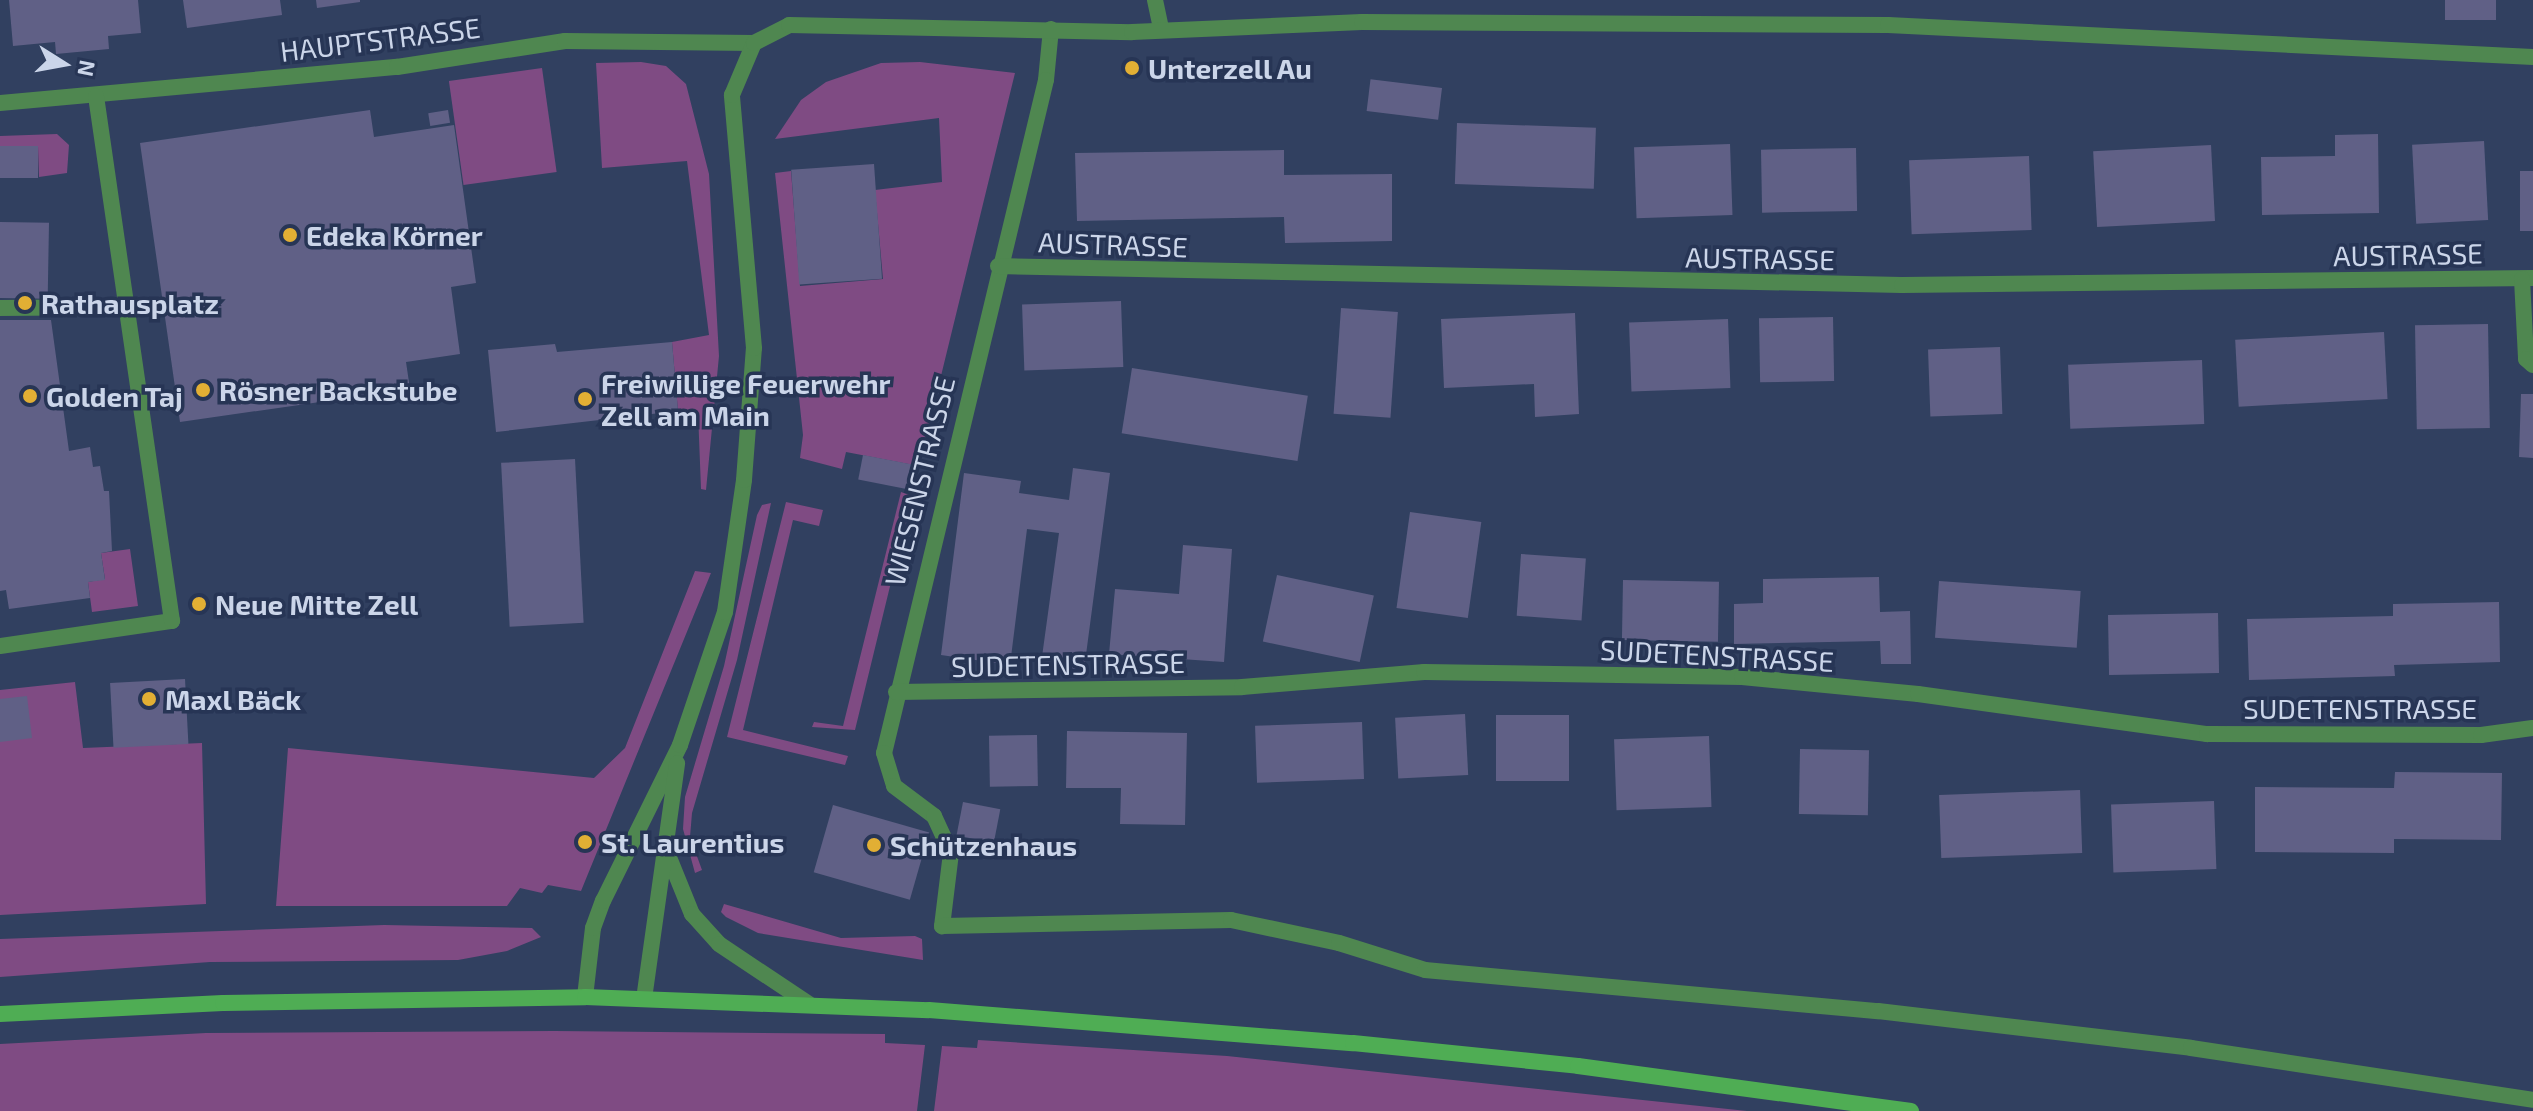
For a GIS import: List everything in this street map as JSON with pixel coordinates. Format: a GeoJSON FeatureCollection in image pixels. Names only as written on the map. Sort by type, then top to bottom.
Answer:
{"type":"FeatureCollection","features":[{"type":"Feature","properties":{"kind":"main road"},"geometry":{"type":"LineString","coordinates":[[0,1014],[223,1003],[585,997],[809,1004],[1353,1043],[1578,1066],[1911,1111]]}},
{"type":"Feature","properties":{"kind":"street"},"geometry":{"type":"LineString","coordinates":[[1155,0],[1161,29]]}},
{"type":"Feature","properties":{"kind":"street","name":"HAUPTSTRASSE"},"geometry":{"type":"LineString","coordinates":[[0,103],[397,67],[565,41],[754,43],[789,25],[1161,29],[1362,22],[1888,25],[2533,57]]}},
{"type":"Feature","properties":{"kind":"street","name":"WIESENSTRASSE"},"geometry":{"type":"LineString","coordinates":[[1051,29],[1046,80],[998,266],[884,753],[894,786],[934,816],[951,853],[942,926],[1231,920],[1339,943],[1425,970],[1925,1017],[2191,1048],[2533,1100]]}},
{"type":"Feature","properties":{"kind":"street"},"geometry":{"type":"LineString","coordinates":[[585,997],[593,928],[603,901],[680,745],[725,612],[744,480],[754,348],[732,95],[754,43]]}},
{"type":"Feature","properties":{"kind":"street"},"geometry":{"type":"LineString","coordinates":[[0,646],[172,621],[96,96]]}},
{"type":"Feature","properties":{"kind":"street","name":"AUSTRASSE"},"geometry":{"type":"LineString","coordinates":[[998,266],[1902,285],[2528,278],[2526,359],[2533,365]]}},
{"type":"Feature","properties":{"kind":"street"},"geometry":{"type":"LineString","coordinates":[[0,308],[127,307]]}},
{"type":"Feature","properties":{"kind":"street","name":"SUDETENSTRASSE"},"geometry":{"type":"LineString","coordinates":[[896,692],[1227,688],[1424,672],[1742,677],[1918,694],[2207,734],[2481,735],[2533,728]]}},
{"type":"Feature","properties":{"kind":"street"},"geometry":{"type":"LineString","coordinates":[[644,999],[680,745]]}},
{"type":"Feature","properties":{"kind":"street"},"geometry":{"type":"LineString","coordinates":[[664,845],[692,914],[719,944],[809,1004]]}},
{"type":"Feature","properties":{"kind":"shaded area"},"geometry":{"type":"Polygon","coordinates":[[[641,62],[666,66],[686,84],[709,174],[719,356],[706,490],[701,489],[698,412],[678,411],[672,342],[709,335],[687,161],[602,168],[596,63],[641,62]]]}},
{"type":"Feature","properties":{"kind":"shaded area"},"geometry":{"type":"Polygon","coordinates":[[[920,62],[1015,73],[919,466],[846,452],[842,469],[800,458],[803,435],[775,173],[791,171],[800,286],[883,279],[875,190],[942,182],[939,118],[775,139],[801,100],[826,82],[881,63],[920,62]]]}},
{"type":"Feature","properties":{"kind":"shaded area"},"geometry":{"type":"Polygon","coordinates":[[[542,68],[557,172],[464,185],[449,81],[542,68]]]}},
{"type":"Feature","properties":{"kind":"shaded area"},"geometry":{"type":"Polygon","coordinates":[[[57,134],[69,145],[67,173],[39,177],[38,146],[0,146],[0,136],[57,134]]]}},
{"type":"Feature","properties":{"kind":"shaded area"},"geometry":{"type":"Polygon","coordinates":[[[901,492],[912,496],[855,730],[812,727],[814,722],[843,726],[901,492]]]}},
{"type":"Feature","properties":{"kind":"shaded area"},"geometry":{"type":"Polygon","coordinates":[[[786,502],[823,510],[819,526],[793,520],[743,730],[848,756],[845,765],[727,737],[786,502]]]}},
{"type":"Feature","properties":{"kind":"shaded area"},"geometry":{"type":"Polygon","coordinates":[[[771,503],[737,660],[692,813],[690,837],[702,870],[695,873],[683,829],[685,797],[724,666],[757,515],[762,505],[771,503]]]}},
{"type":"Feature","properties":{"kind":"shaded area"},"geometry":{"type":"Polygon","coordinates":[[[130,549],[138,606],[92,612],[88,582],[105,579],[101,553],[130,549]]]}},
{"type":"Feature","properties":{"kind":"shaded area"},"geometry":{"type":"Polygon","coordinates":[[[695,571],[711,573],[581,891],[548,885],[542,893],[520,888],[507,906],[276,906],[288,748],[594,778],[625,748],[695,571]]]}},
{"type":"Feature","properties":{"kind":"shaded area"},"geometry":{"type":"Polygon","coordinates":[[[75,682],[83,748],[202,743],[206,904],[0,915],[0,690],[75,682]]]}},
{"type":"Feature","properties":{"kind":"shaded area"},"geometry":{"type":"Polygon","coordinates":[[[724,904],[841,938],[915,936],[922,939],[923,960],[758,933],[726,917],[721,912],[724,904]]]}},
{"type":"Feature","properties":{"kind":"shaded area"},"geometry":{"type":"Polygon","coordinates":[[[384,925],[532,928],[541,937],[507,951],[458,960],[210,962],[0,977],[0,939],[384,925]]]}},
{"type":"Feature","properties":{"kind":"shaded area"},"geometry":{"type":"Polygon","coordinates":[[[554,1031],[885,1034],[885,1043],[925,1045],[917,1111],[0,1111],[0,1044],[206,1033],[554,1031]]]}},
{"type":"Feature","properties":{"kind":"shaded area"},"geometry":{"type":"Polygon","coordinates":[[[978,1040],[1227,1056],[1747,1111],[934,1111],[942,1046],[977,1048],[978,1040]]]}},
{"type":"Feature","properties":{"kind":"building"},"geometry":{"type":"Polygon","coordinates":[[[9,0],[138,0],[141,33],[108,36],[109,49],[56,54],[55,42],[13,46],[9,0]]]}},
{"type":"Feature","properties":{"kind":"building"},"geometry":{"type":"Polygon","coordinates":[[[183,0],[280,0],[282,15],[187,28],[183,0]]]}},
{"type":"Feature","properties":{"kind":"building"},"geometry":{"type":"Polygon","coordinates":[[[316,0],[360,0],[360,2],[317,8],[316,0]]]}},
{"type":"Feature","properties":{"kind":"building"},"geometry":{"type":"Polygon","coordinates":[[[2445,0],[2496,0],[2496,20],[2445,20],[2445,0]]]}},
{"type":"Feature","properties":{"kind":"building"},"geometry":{"type":"Polygon","coordinates":[[[1371,79],[1442,88],[1438,120],[1367,111],[1371,79]]]}},
{"type":"Feature","properties":{"kind":"building"},"geometry":{"type":"Polygon","coordinates":[[[370,110],[374,137],[454,125],[476,283],[451,287],[460,354],[406,362],[410,389],[180,422],[140,143],[370,110]]]}},
{"type":"Feature","properties":{"kind":"building"},"geometry":{"type":"Polygon","coordinates":[[[448,110],[450,123],[430,126],[428,113],[448,110]]]}},
{"type":"Feature","properties":{"kind":"building"},"geometry":{"type":"Polygon","coordinates":[[[1457,123],[1596,128],[1594,189],[1455,184],[1457,123]]]}},
{"type":"Feature","properties":{"kind":"building"},"geometry":{"type":"Polygon","coordinates":[[[2378,134],[2379,213],[2262,215],[2261,157],[2335,156],[2335,135],[2378,134]]]}},
{"type":"Feature","properties":{"kind":"building"},"geometry":{"type":"Polygon","coordinates":[[[2484,141],[2488,220],[2416,224],[2412,145],[2484,141]]]}},
{"type":"Feature","properties":{"kind":"building"},"geometry":{"type":"Polygon","coordinates":[[[1730,144],[1732,215],[1637,218],[1634,147],[1730,144]]]}},
{"type":"Feature","properties":{"kind":"building"},"geometry":{"type":"Polygon","coordinates":[[[2211,145],[2215,221],[2097,227],[2093,151],[2211,145]]]}},
{"type":"Feature","properties":{"kind":"building"},"geometry":{"type":"Polygon","coordinates":[[[0,146],[38,146],[38,178],[0,178],[0,146]]]}},
{"type":"Feature","properties":{"kind":"building"},"geometry":{"type":"Polygon","coordinates":[[[1856,148],[1857,211],[1762,213],[1761,150],[1856,148]]]}},
{"type":"Feature","properties":{"kind":"building"},"geometry":{"type":"Polygon","coordinates":[[[1284,150],[1284,175],[1392,174],[1392,241],[1285,243],[1284,217],[1077,221],[1075,153],[1284,150]]]}},
{"type":"Feature","properties":{"kind":"building"},"geometry":{"type":"Polygon","coordinates":[[[2029,156],[2032,230],[1912,234],[1909,160],[2029,156]]]}},
{"type":"Feature","properties":{"kind":"building"},"geometry":{"type":"Polygon","coordinates":[[[874,164],[882,279],[799,285],[791,170],[874,164]]]}},
{"type":"Feature","properties":{"kind":"building"},"geometry":{"type":"Polygon","coordinates":[[[2520,171],[2533,171],[2533,231],[2520,231],[2520,171]]]}},
{"type":"Feature","properties":{"kind":"building"},"geometry":{"type":"Polygon","coordinates":[[[0,222],[49,223],[48,299],[0,298],[0,222]]]}},
{"type":"Feature","properties":{"kind":"building"},"geometry":{"type":"Polygon","coordinates":[[[1121,301],[1123,367],[1024,370],[1022,304],[1121,301]]]}},
{"type":"Feature","properties":{"kind":"building"},"geometry":{"type":"Polygon","coordinates":[[[1341,308],[1398,312],[1390,418],[1334,414],[1341,308]]]}},
{"type":"Feature","properties":{"kind":"building"},"geometry":{"type":"Polygon","coordinates":[[[1575,313],[1579,414],[1535,417],[1534,384],[1444,388],[1441,319],[1575,313]]]}},
{"type":"Feature","properties":{"kind":"building"},"geometry":{"type":"Polygon","coordinates":[[[1833,317],[1834,381],[1760,382],[1759,318],[1833,317]]]}},
{"type":"Feature","properties":{"kind":"building"},"geometry":{"type":"Polygon","coordinates":[[[1728,319],[1730,388],[1631,391],[1629,322],[1728,319]]]}},
{"type":"Feature","properties":{"kind":"building"},"geometry":{"type":"Polygon","coordinates":[[[0,320],[51,320],[69,451],[90,447],[93,467],[100,466],[104,491],[109,491],[112,551],[101,553],[105,580],[88,582],[90,598],[9,609],[6,590],[0,591],[0,320]]]}},
{"type":"Feature","properties":{"kind":"building"},"geometry":{"type":"Polygon","coordinates":[[[2488,324],[2490,428],[2417,429],[2415,325],[2488,324]]]}},
{"type":"Feature","properties":{"kind":"building"},"geometry":{"type":"Polygon","coordinates":[[[2384,332],[2388,399],[2239,407],[2235,340],[2384,332]]]}},
{"type":"Feature","properties":{"kind":"building","name":"Freiwillige Feuerwehr Zell am Main"},"geometry":{"type":"Polygon","coordinates":[[[672,342],[678,411],[496,432],[488,350],[555,344],[557,352],[672,342]]]}},
{"type":"Feature","properties":{"kind":"building"},"geometry":{"type":"Polygon","coordinates":[[[2000,347],[2002,414],[1930,416],[1928,350],[2000,347]]]}},
{"type":"Feature","properties":{"kind":"building"},"geometry":{"type":"Polygon","coordinates":[[[2202,360],[2204,424],[2070,429],[2068,365],[2202,360]]]}},
{"type":"Feature","properties":{"kind":"building"},"geometry":{"type":"Polygon","coordinates":[[[1132,368],[1308,396],[1297,461],[1122,433],[1132,368]]]}},
{"type":"Feature","properties":{"kind":"building"},"geometry":{"type":"Polygon","coordinates":[[[2521,394],[2533,394],[2533,458],[2519,457],[2521,394]]]}},
{"type":"Feature","properties":{"kind":"building"},"geometry":{"type":"Polygon","coordinates":[[[863,455],[915,465],[910,490],[858,480],[863,455]]]}},
{"type":"Feature","properties":{"kind":"building"},"geometry":{"type":"Polygon","coordinates":[[[575,459],[584,623],[510,627],[501,463],[575,459]]]}},
{"type":"Feature","properties":{"kind":"building"},"geometry":{"type":"Polygon","coordinates":[[[1073,468],[1110,473],[1084,670],[1041,664],[1059,533],[1027,529],[1010,665],[941,655],[964,473],[1021,481],[1019,493],[1069,500],[1073,468]]]}},
{"type":"Feature","properties":{"kind":"building"},"geometry":{"type":"Polygon","coordinates":[[[1410,512],[1481,522],[1468,618],[1397,608],[1410,512]]]}},
{"type":"Feature","properties":{"kind":"building"},"geometry":{"type":"Polygon","coordinates":[[[1183,545],[1232,549],[1224,662],[1109,654],[1115,589],[1179,594],[1183,545]]]}},
{"type":"Feature","properties":{"kind":"building"},"geometry":{"type":"Polygon","coordinates":[[[1521,554],[1586,559],[1582,620],[1517,616],[1521,554]]]}},
{"type":"Feature","properties":{"kind":"building"},"geometry":{"type":"Polygon","coordinates":[[[1277,575],[1374,596],[1360,662],[1263,642],[1277,575]]]}},
{"type":"Feature","properties":{"kind":"building"},"geometry":{"type":"Polygon","coordinates":[[[1879,577],[1880,612],[1910,611],[1911,664],[1881,664],[1880,641],[1734,644],[1734,604],[1763,603],[1763,579],[1879,577]]]}},
{"type":"Feature","properties":{"kind":"building"},"geometry":{"type":"Polygon","coordinates":[[[1623,580],[1719,582],[1718,642],[1622,640],[1623,580]]]}},
{"type":"Feature","properties":{"kind":"building"},"geometry":{"type":"Polygon","coordinates":[[[1939,581],[2081,591],[2077,648],[1935,638],[1939,581]]]}},
{"type":"Feature","properties":{"kind":"building"},"geometry":{"type":"Polygon","coordinates":[[[2499,602],[2500,662],[2394,665],[2395,676],[2249,680],[2247,619],[2393,616],[2393,604],[2499,602]]]}},
{"type":"Feature","properties":{"kind":"building"},"geometry":{"type":"Polygon","coordinates":[[[2218,613],[2219,673],[2109,675],[2108,615],[2218,613]]]}},
{"type":"Feature","properties":{"kind":"building","name":"Maxl Bäck"},"geometry":{"type":"Polygon","coordinates":[[[185,679],[188,744],[114,748],[110,683],[185,679]]]}},
{"type":"Feature","properties":{"kind":"building"},"geometry":{"type":"Polygon","coordinates":[[[27,696],[32,738],[0,742],[0,699],[27,696]]]}},
{"type":"Feature","properties":{"kind":"building"},"geometry":{"type":"Polygon","coordinates":[[[1465,714],[1468,775],[1398,779],[1395,718],[1465,714]]]}},
{"type":"Feature","properties":{"kind":"building"},"geometry":{"type":"Polygon","coordinates":[[[1496,715],[1569,715],[1569,781],[1496,781],[1496,715]]]}},
{"type":"Feature","properties":{"kind":"building"},"geometry":{"type":"Polygon","coordinates":[[[1362,722],[1364,779],[1257,783],[1255,726],[1362,722]]]}},
{"type":"Feature","properties":{"kind":"building"},"geometry":{"type":"Polygon","coordinates":[[[1067,731],[1187,733],[1185,825],[1120,824],[1121,788],[1066,788],[1067,731]]]}},
{"type":"Feature","properties":{"kind":"building"},"geometry":{"type":"Polygon","coordinates":[[[1037,735],[1038,786],[990,787],[989,736],[1037,735]]]}},
{"type":"Feature","properties":{"kind":"building"},"geometry":{"type":"Polygon","coordinates":[[[1709,736],[1711,807],[1617,810],[1614,739],[1709,736]]]}},
{"type":"Feature","properties":{"kind":"building"},"geometry":{"type":"Polygon","coordinates":[[[1800,749],[1869,750],[1868,815],[1799,814],[1800,749]]]}},
{"type":"Feature","properties":{"kind":"building"},"geometry":{"type":"Polygon","coordinates":[[[2395,772],[2502,773],[2501,840],[2394,839],[2394,853],[2255,852],[2255,787],[2394,788],[2395,772]]]}},
{"type":"Feature","properties":{"kind":"building"},"geometry":{"type":"Polygon","coordinates":[[[2080,790],[2082,853],[1941,858],[1939,795],[2080,790]]]}},
{"type":"Feature","properties":{"kind":"building"},"geometry":{"type":"Polygon","coordinates":[[[2214,801],[2216,869],[2113,873],[2111,805],[2214,801]]]}},
{"type":"Feature","properties":{"kind":"building"},"geometry":{"type":"Polygon","coordinates":[[[963,802],[1000,809],[994,843],[957,835],[963,802]]]}},
{"type":"Feature","properties":{"kind":"building","name":"Schützenhaus"},"geometry":{"type":"Polygon","coordinates":[[[833,805],[929,833],[910,900],[814,872],[833,805]]]}},
{"type":"Feature","properties":{"kind":"place","name":"Unterzell Au"},"geometry":{"type":"Point","coordinates":[1132,68]}},
{"type":"Feature","properties":{"kind":"place","name":"Edeka Körner"},"geometry":{"type":"Point","coordinates":[290,235]}},
{"type":"Feature","properties":{"kind":"place","name":"Rathausplatz"},"geometry":{"type":"Point","coordinates":[25,303]}},
{"type":"Feature","properties":{"kind":"place","name":"Rösner Backstube"},"geometry":{"type":"Point","coordinates":[203,390]}},
{"type":"Feature","properties":{"kind":"place","name":"Golden Taj"},"geometry":{"type":"Point","coordinates":[30,396]}},
{"type":"Feature","properties":{"kind":"place","name":"Freiwillige Feuerwehr Zell am Main"},"geometry":{"type":"Point","coordinates":[585,399]}},
{"type":"Feature","properties":{"kind":"place","name":"Neue Mitte Zell"},"geometry":{"type":"Point","coordinates":[199,604]}},
{"type":"Feature","properties":{"kind":"place","name":"Maxl Bäck"},"geometry":{"type":"Point","coordinates":[149,699]}},
{"type":"Feature","properties":{"kind":"place","name":"St. Laurentius"},"geometry":{"type":"Point","coordinates":[585,842]}},
{"type":"Feature","properties":{"kind":"place","name":"Schützenhaus"},"geometry":{"type":"Point","coordinates":[874,845]}}]}
